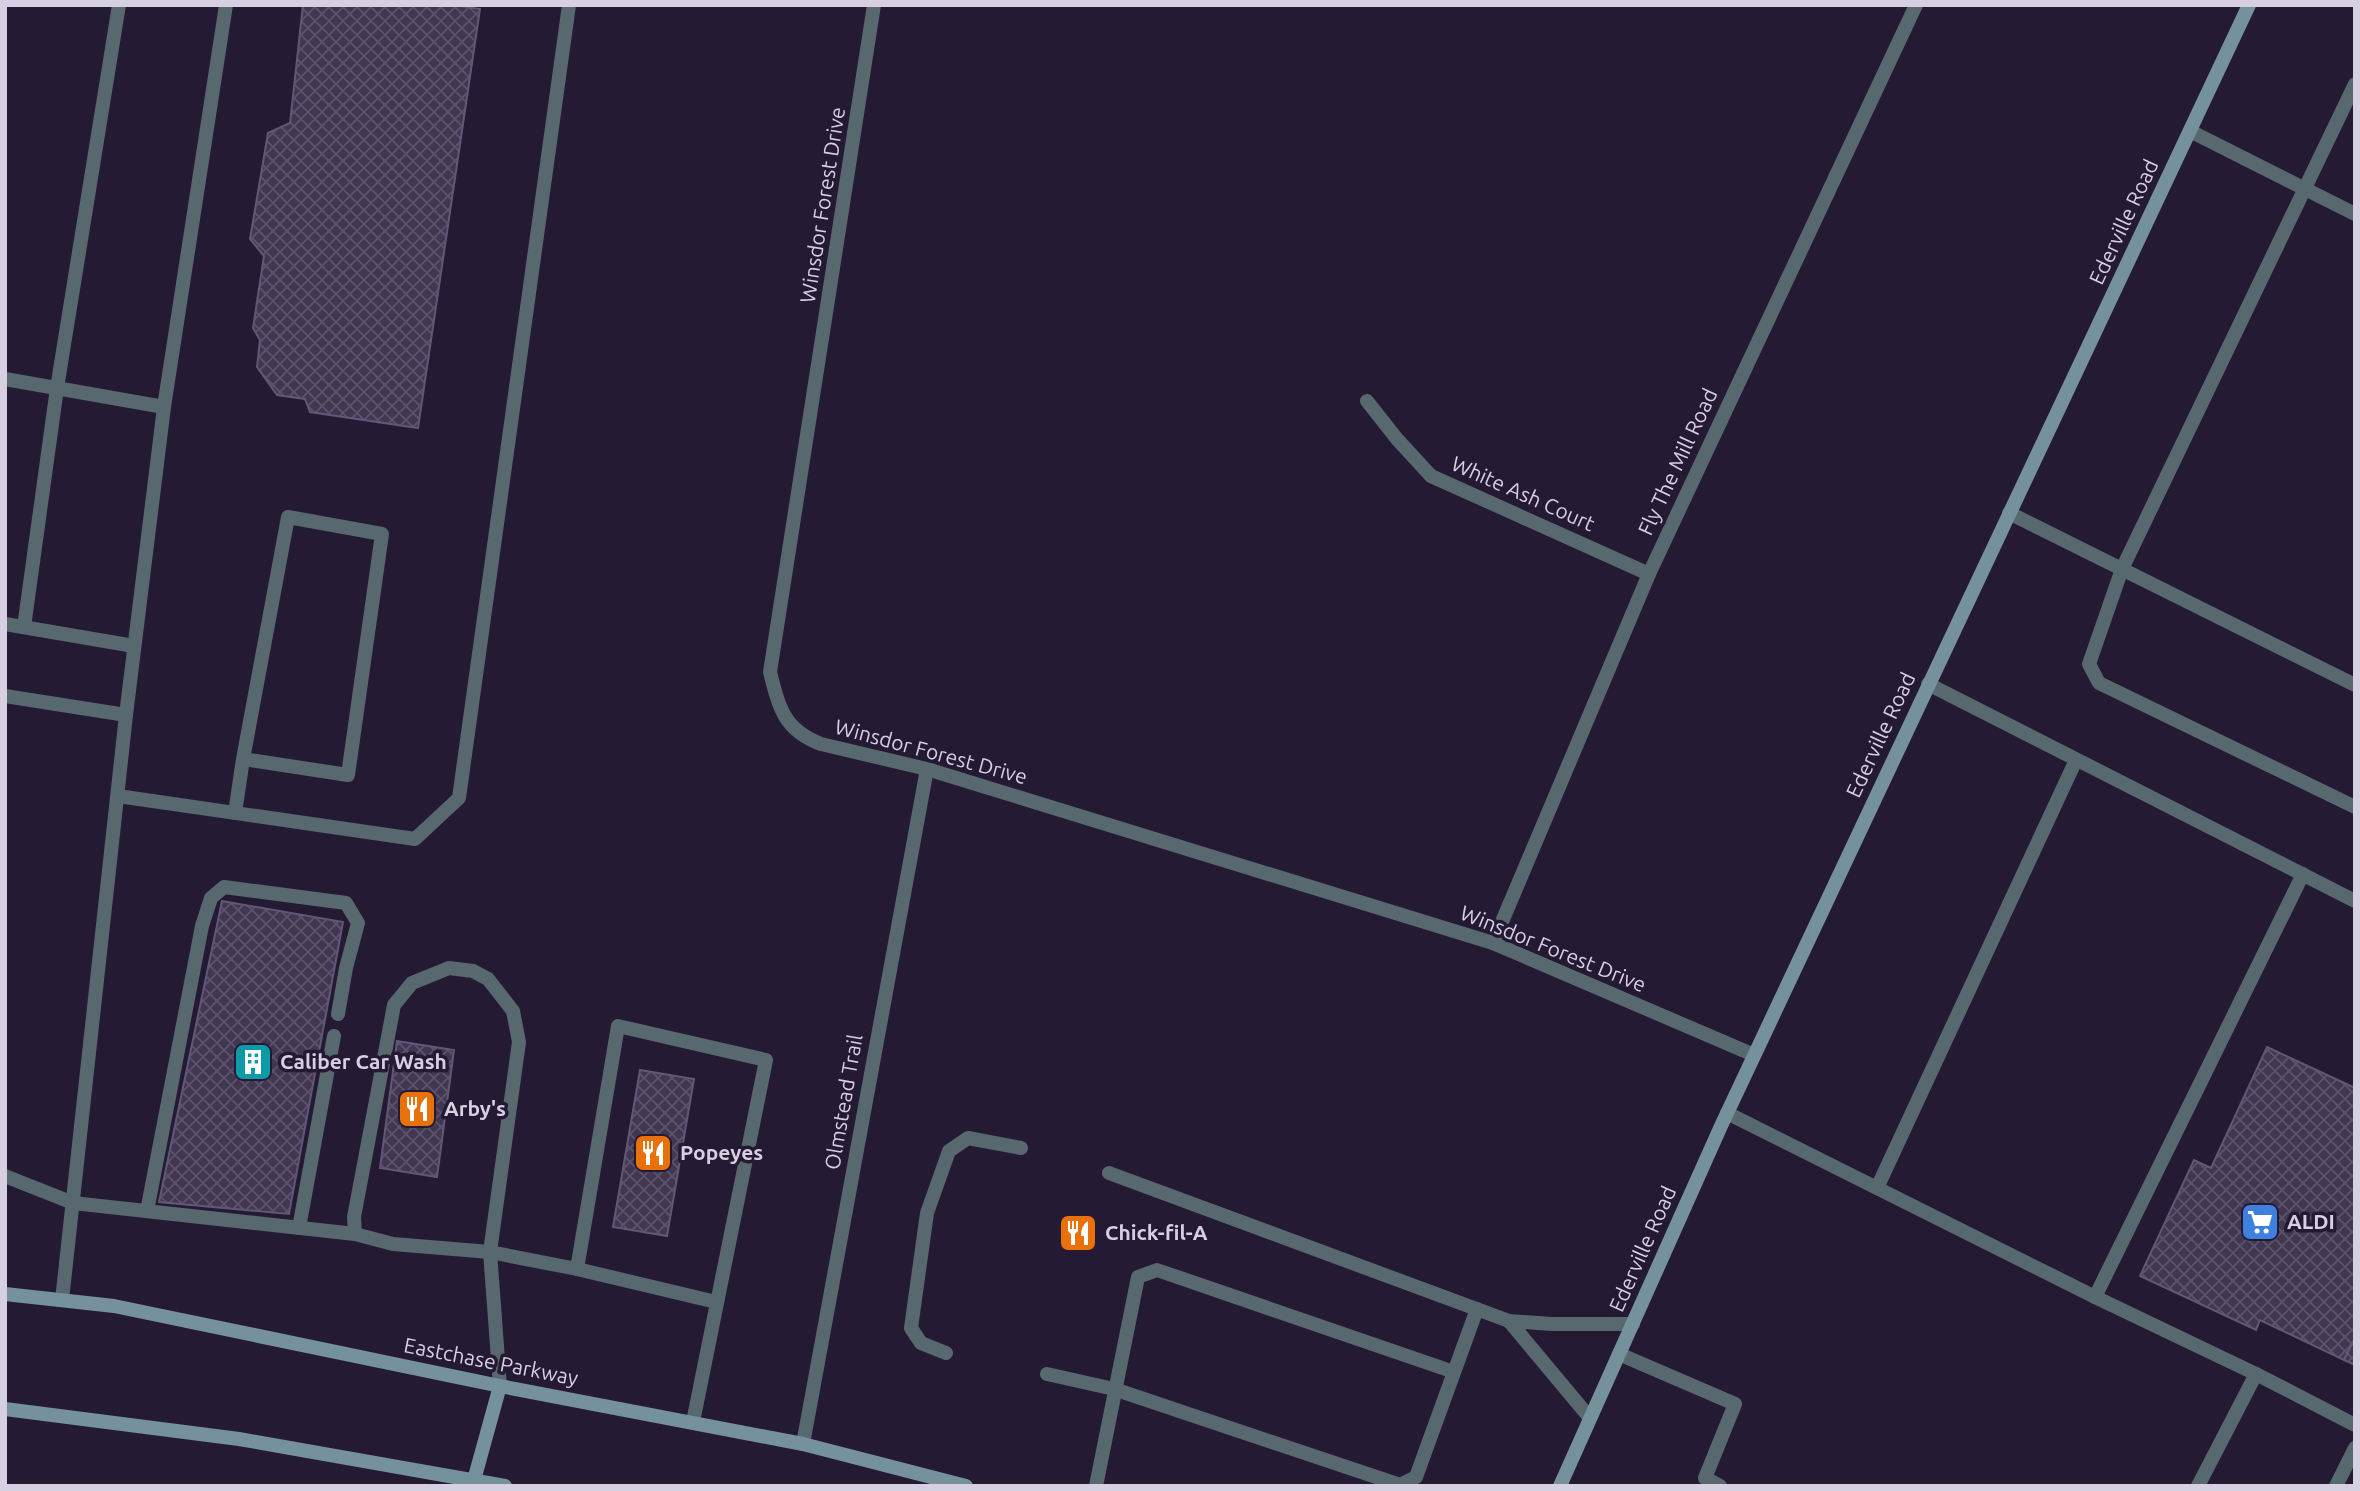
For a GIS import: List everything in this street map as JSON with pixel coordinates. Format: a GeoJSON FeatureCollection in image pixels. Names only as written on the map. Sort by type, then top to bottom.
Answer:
{"type":"FeatureCollection","features":[{"type":"Feature","properties":{"kind":"street"},"geometry":{"type":"LineString","coordinates":[[24,627],[57,388],[119,5]]}},
{"type":"Feature","properties":{"kind":"street"},"geometry":{"type":"LineString","coordinates":[[62,1300],[126,715],[164,407],[226,5]]}},
{"type":"Feature","properties":{"kind":"street"},"geometry":{"type":"LineString","coordinates":[[118,796],[415,839],[459,798],[569,5]]}},
{"type":"Feature","properties":{"kind":"street","name":"Winsdor Forest Drive"},"geometry":{"type":"LineString","coordinates":[[874,5],[771,672],[778,703],[790,726],[807,739],[927,769],[1493,943],[1754,1055]]}},
{"type":"Feature","properties":{"kind":"street","name":"Fly The Mill Road"},"geometry":{"type":"LineString","coordinates":[[1493,943],[1649,574],[1916,5]]}},
{"type":"Feature","properties":{"kind":"street","name":"Ederville Road"},"geometry":{"type":"LineString","coordinates":[[1560,1486],[1727,1113],[2249,5]]}},
{"type":"Feature","properties":{"kind":"street"},"geometry":{"type":"LineString","coordinates":[[2355,84],[2122,569],[2089,664],[2099,683],[2355,807]]}},
{"type":"Feature","properties":{"kind":"street"},"geometry":{"type":"LineString","coordinates":[[2190,131],[2355,214]]}},
{"type":"Feature","properties":{"kind":"street"},"geometry":{"type":"LineString","coordinates":[[5,379],[164,407]]}},
{"type":"Feature","properties":{"kind":"street","name":"White Ash Court"},"geometry":{"type":"LineString","coordinates":[[1367,401],[1431,476],[1649,574]]}},
{"type":"Feature","properties":{"kind":"street"},"geometry":{"type":"LineString","coordinates":[[2009,513],[2355,685]]}},
{"type":"Feature","properties":{"kind":"street"},"geometry":{"type":"LineString","coordinates":[[234,813],[243,759],[288,517],[382,534],[348,775],[243,759]]}},
{"type":"Feature","properties":{"kind":"street"},"geometry":{"type":"LineString","coordinates":[[5,624],[134,646]]}},
{"type":"Feature","properties":{"kind":"street"},"geometry":{"type":"LineString","coordinates":[[1928,684],[2355,901]]}},
{"type":"Feature","properties":{"kind":"street"},"geometry":{"type":"LineString","coordinates":[[5,696],[126,715]]}},
{"type":"Feature","properties":{"kind":"street"},"geometry":{"type":"LineString","coordinates":[[1877,1188],[2076,760]]}},
{"type":"Feature","properties":{"kind":"street","name":"Olmstead Trail"},"geometry":{"type":"LineString","coordinates":[[803,1444],[927,769]]}},
{"type":"Feature","properties":{"kind":"street"},"geometry":{"type":"LineString","coordinates":[[2095,1297],[2303,874]]}},
{"type":"Feature","properties":{"kind":"street"},"geometry":{"type":"LineString","coordinates":[[147,1211],[202,926],[211,898],[224,887],[346,903],[358,923],[338,1014]]}},
{"type":"Feature","properties":{"kind":"street"},"geometry":{"type":"LineString","coordinates":[[355,1234],[354,1217],[394,1005],[412,984],[449,968],[473,971],[488,979],[513,1012],[519,1042],[489,1252],[499,1386],[473,1483]]}},
{"type":"Feature","properties":{"kind":"street"},"geometry":{"type":"LineString","coordinates":[[577,1269],[618,1026],[766,1060],[693,1422]]}},
{"type":"Feature","properties":{"kind":"street"},"geometry":{"type":"LineString","coordinates":[[299,1228],[334,1036]]}},
{"type":"Feature","properties":{"kind":"street"},"geometry":{"type":"LineString","coordinates":[[1727,1113],[2355,1425]]}},
{"type":"Feature","properties":{"kind":"street"},"geometry":{"type":"LineString","coordinates":[[946,1353],[921,1343],[911,1328],[927,1213],[949,1151],[968,1138],[1021,1149]]}},
{"type":"Feature","properties":{"kind":"street"},"geometry":{"type":"LineString","coordinates":[[1110,1173],[1509,1321],[1633,1324]]}},
{"type":"Feature","properties":{"kind":"street"},"geometry":{"type":"LineString","coordinates":[[5,1176],[73,1203],[355,1234],[393,1244],[489,1252],[577,1269],[716,1303]]}},
{"type":"Feature","properties":{"kind":"street"},"geometry":{"type":"LineString","coordinates":[[1096,1486],[1138,1277],[1157,1269],[1454,1372]]}},
{"type":"Feature","properties":{"kind":"street","name":"Eastchase Parkway"},"geometry":{"type":"LineString","coordinates":[[5,1294],[114,1306],[499,1386],[803,1444],[966,1486]]}},
{"type":"Feature","properties":{"kind":"street"},"geometry":{"type":"LineString","coordinates":[[1047,1374],[1114,1389],[1400,1485],[1416,1477],[1477,1309]]}},
{"type":"Feature","properties":{"kind":"street"},"geometry":{"type":"LineString","coordinates":[[1509,1321],[1590,1418]]}},
{"type":"Feature","properties":{"kind":"street"},"geometry":{"type":"LineString","coordinates":[[1619,1354],[1735,1404],[1705,1478],[1720,1486]]}},
{"type":"Feature","properties":{"kind":"street"},"geometry":{"type":"LineString","coordinates":[[2198,1486],[2256,1374]]}},
{"type":"Feature","properties":{"kind":"street"},"geometry":{"type":"LineString","coordinates":[[5,1409],[239,1439],[473,1483],[505,1486]]}},
{"type":"Feature","properties":{"kind":"street"},"geometry":{"type":"LineString","coordinates":[[2336,1486],[2355,1448]]}},
{"type":"Feature","properties":{"kind":"building"},"geometry":{"type":"Polygon","coordinates":[[[303,5],[454,5],[480,9],[418,428],[310,412],[305,399],[277,395],[257,367],[260,340],[253,328],[264,256],[250,239],[268,133],[290,123],[303,5]]]}},
{"type":"Feature","properties":{"kind":"building","name":"Caliber Car Wash"},"geometry":{"type":"Polygon","coordinates":[[[222,901],[343,922],[289,1214],[159,1202],[222,901]]]}},
{"type":"Feature","properties":{"kind":"building","name":"Arby's"},"geometry":{"type":"Polygon","coordinates":[[[397,1041],[454,1050],[437,1177],[380,1168],[397,1041]]]}},
{"type":"Feature","properties":{"kind":"building","name":"ALDI"},"geometry":{"type":"Polygon","coordinates":[[[2267,1047],[2355,1088],[2355,1338],[2344,1360],[2260,1320],[2256,1330],[2140,1276],[2194,1160],[2211,1168],[2267,1047]]]}},
{"type":"Feature","properties":{"kind":"building","name":"Popeyes"},"geometry":{"type":"Polygon","coordinates":[[[640,1070],[694,1079],[667,1236],[613,1227],[640,1070]]]}},
{"type":"Feature","properties":{"kind":"building"},"geometry":{"type":"Polygon","coordinates":[[[2355,1338],[2355,1365],[2344,1360],[2355,1338]]]}},
{"type":"Feature","properties":{"kind":"place","name":"Caliber Car Wash"},"geometry":{"type":"Point","coordinates":[253,1062]}},
{"type":"Feature","properties":{"kind":"place","name":"Arby's"},"geometry":{"type":"Point","coordinates":[417,1109]}},
{"type":"Feature","properties":{"kind":"place","name":"Popeyes"},"geometry":{"type":"Point","coordinates":[653,1153]}},
{"type":"Feature","properties":{"kind":"place","name":"ALDI"},"geometry":{"type":"Point","coordinates":[2260,1222]}},
{"type":"Feature","properties":{"kind":"place","name":"Chick-fil-A"},"geometry":{"type":"Point","coordinates":[1078,1233]}}]}
